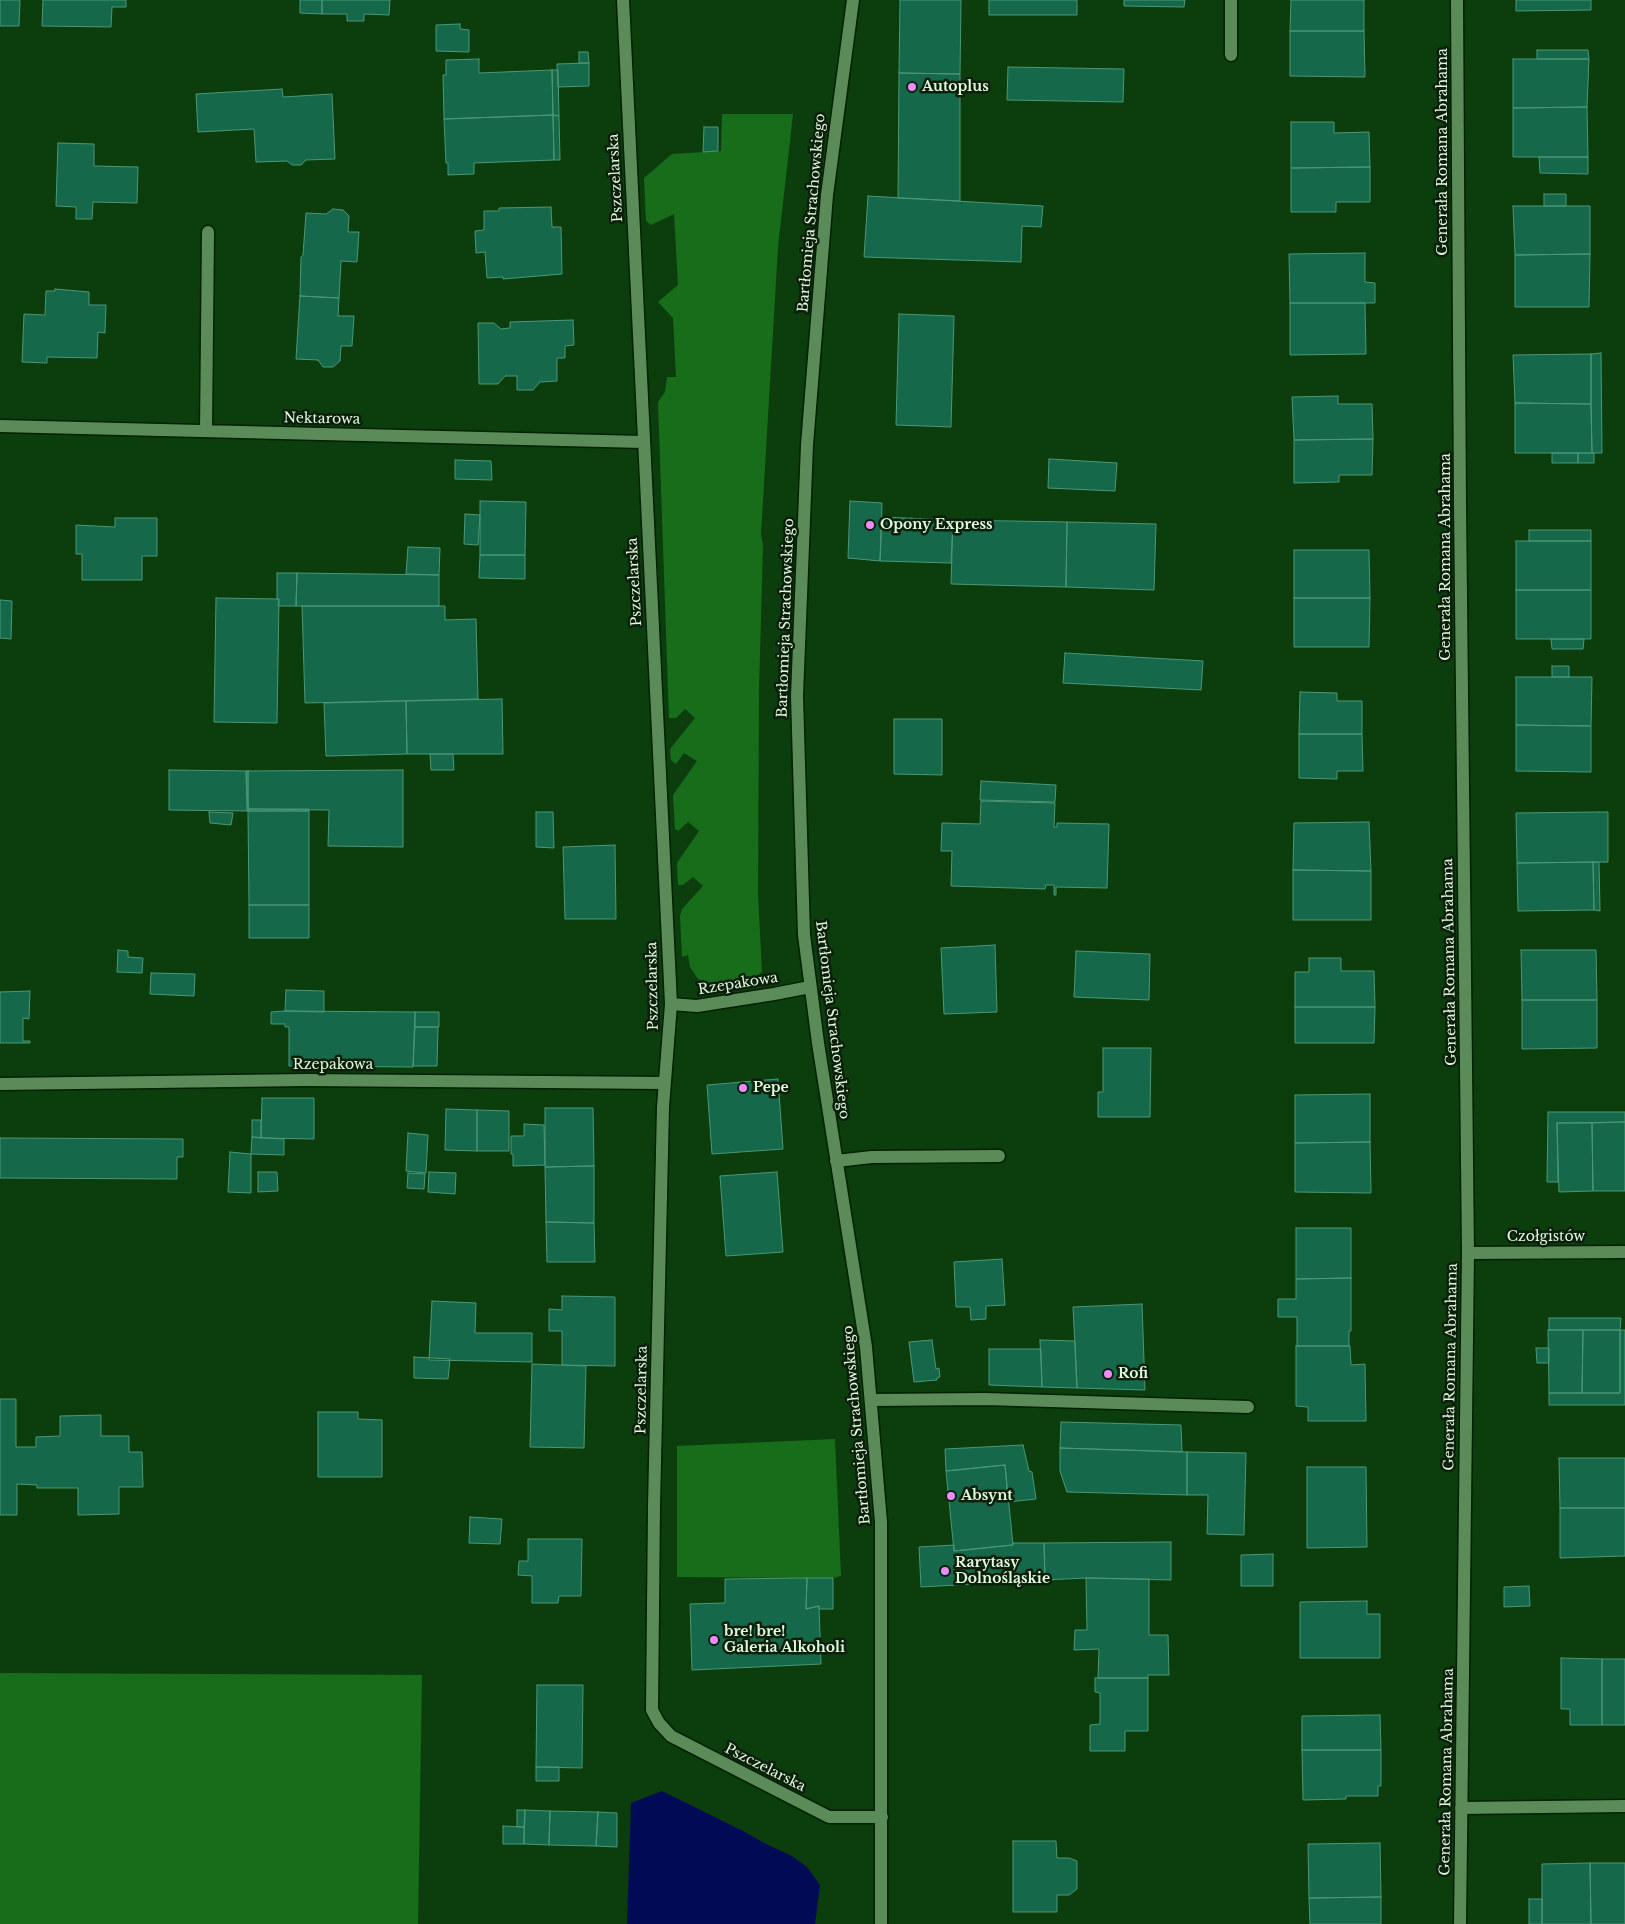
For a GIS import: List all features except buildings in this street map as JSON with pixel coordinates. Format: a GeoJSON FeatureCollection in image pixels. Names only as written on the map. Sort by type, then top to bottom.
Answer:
{"type":"FeatureCollection","features":[{"type":"Feature","properties":{"kind":"street","name":"Pszczelarska"},"geometry":{"type":"LineString","coordinates":[[623,0],[671,1004],[663,1107],[654,1499],[652,1710],[659,1723],[671,1736],[829,1817],[882,1817]]}},
{"type":"Feature","properties":{"kind":"street","name":"Bartłomieja Strachowskiego"},"geometry":{"type":"LineString","coordinates":[[853,0],[827,195],[806,468],[797,696],[804,935],[836,1161],[866,1348],[882,1536],[881,1924]]}},
{"type":"Feature","properties":{"kind":"street"},"geometry":{"type":"LineString","coordinates":[[1231,0],[1231,55]]}},
{"type":"Feature","properties":{"kind":"street","name":"Generała Romana Abrahama"},"geometry":{"type":"LineString","coordinates":[[1457,0],[1468,1253],[1460,1924]]}},
{"type":"Feature","properties":{"kind":"street"},"geometry":{"type":"LineString","coordinates":[[206,431],[208,232]]}},
{"type":"Feature","properties":{"kind":"street","name":"Nektarowa"},"geometry":{"type":"LineString","coordinates":[[0,426],[643,442]]}},
{"type":"Feature","properties":{"kind":"street","name":"Rzepakowa"},"geometry":{"type":"LineString","coordinates":[[671,1004],[696,1006],[774,994],[810,986]]}},
{"type":"Feature","properties":{"kind":"street","name":"Rzepakowa"},"geometry":{"type":"LineString","coordinates":[[1,1084],[307,1080],[666,1083]]}},
{"type":"Feature","properties":{"kind":"street"},"geometry":{"type":"LineString","coordinates":[[836,1161],[872,1157],[999,1156]]}},
{"type":"Feature","properties":{"kind":"street","name":"Czołgistów"},"geometry":{"type":"LineString","coordinates":[[1468,1253],[1625,1252]]}},
{"type":"Feature","properties":{"kind":"street"},"geometry":{"type":"LineString","coordinates":[[871,1400],[985,1399],[1248,1407]]}},
{"type":"Feature","properties":{"kind":"street"},"geometry":{"type":"LineString","coordinates":[[1461,1808],[1625,1806]]}},
{"type":"Feature","properties":{"kind":"green space"},"geometry":{"type":"Polygon","coordinates":[[[722,114],[793,114],[778,247],[761,534],[763,545],[759,689],[758,894],[762,972],[753,978],[705,983],[698,979],[690,967],[688,955],[682,957],[680,916],[682,909],[703,886],[693,877],[683,885],[678,885],[677,863],[699,831],[688,822],[678,831],[675,829],[673,795],[697,761],[684,753],[676,764],[671,760],[670,749],[695,718],[685,709],[676,718],[669,718],[658,402],[665,392],[667,377],[676,377],[673,318],[658,302],[678,285],[674,214],[651,225],[646,221],[644,178],[672,154],[721,151],[722,114]]]}},
{"type":"Feature","properties":{"kind":"green space"},"geometry":{"type":"Polygon","coordinates":[[[835,1439],[841,1576],[833,1578],[677,1577],[677,1446],[835,1439]]]}},
{"type":"Feature","properties":{"kind":"green space"},"geometry":{"type":"Polygon","coordinates":[[[0,1673],[422,1675],[418,1924],[0,1924],[0,1673]]]}},
{"type":"Feature","properties":{"kind":"shaded area"},"geometry":{"type":"Polygon","coordinates":[[[662,1791],[792,1856],[807,1867],[820,1885],[815,1924],[627,1924],[631,1803],[662,1791]]]}},
{"type":"Feature","properties":{"kind":"place","name":"Autoplus"},"geometry":{"type":"Point","coordinates":[912,87]}},
{"type":"Feature","properties":{"kind":"place","name":"Opony Express"},"geometry":{"type":"Point","coordinates":[870,525]}},
{"type":"Feature","properties":{"kind":"place","name":"Pepe"},"geometry":{"type":"Point","coordinates":[743,1088]}},
{"type":"Feature","properties":{"kind":"place","name":"Rofi"},"geometry":{"type":"Point","coordinates":[1108,1374]}},
{"type":"Feature","properties":{"kind":"place","name":"Absynt"},"geometry":{"type":"Point","coordinates":[951,1496]}},
{"type":"Feature","properties":{"kind":"place","name":"Rarytasy Dolnośląskie"},"geometry":{"type":"Point","coordinates":[945,1571]}},
{"type":"Feature","properties":{"kind":"place","name":"bre! bre! Galeria Alkoholi"},"geometry":{"type":"Point","coordinates":[714,1640]}}]}
